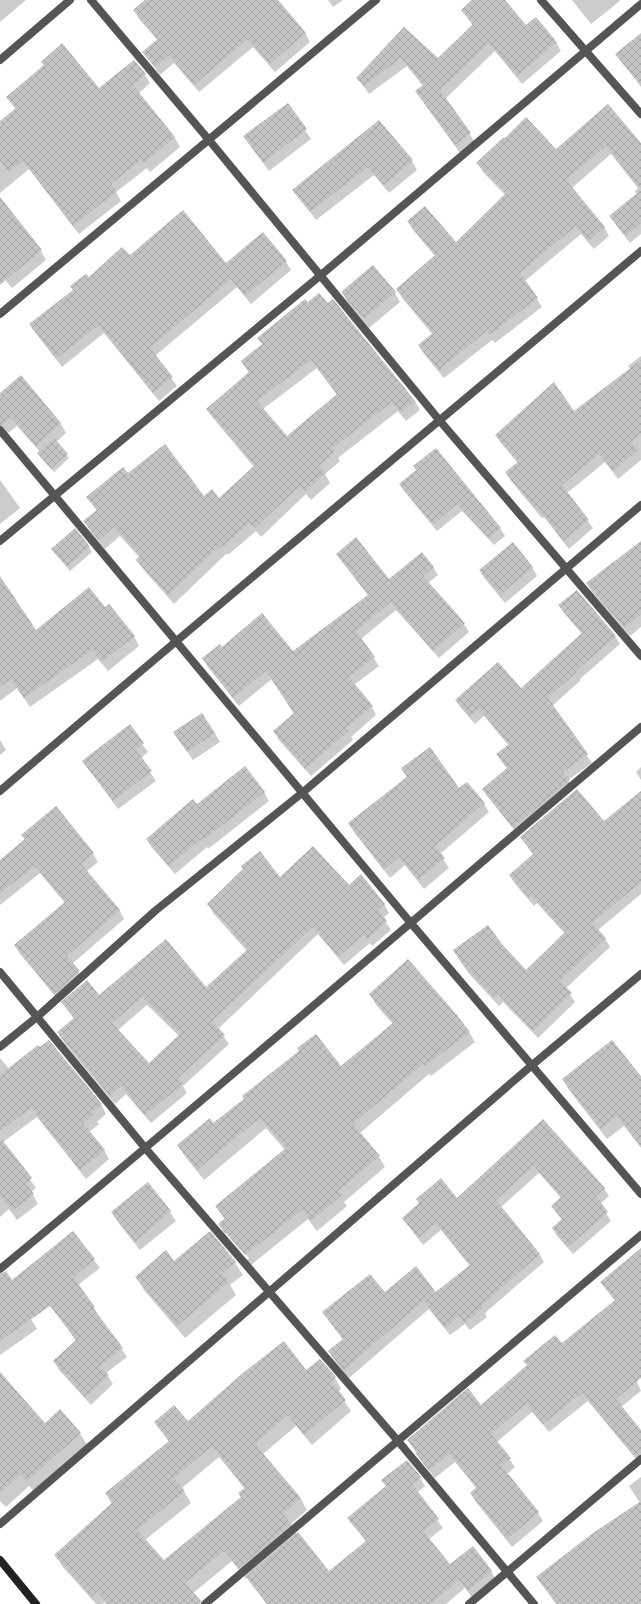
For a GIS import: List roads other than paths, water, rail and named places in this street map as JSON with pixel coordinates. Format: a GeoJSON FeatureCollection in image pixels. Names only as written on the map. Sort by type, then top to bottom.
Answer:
{"type":"FeatureCollection","features":[{"type":"Feature","properties":{"kind":"main road"},"geometry":{"type":"LineString","coordinates":[[0,1560],[36,1604]]}},
{"type":"Feature","properties":{"kind":"street"},"geometry":{"type":"LineString","coordinates":[[0,60],[70,0]]}},
{"type":"Feature","properties":{"kind":"street"},"geometry":{"type":"LineString","coordinates":[[91,0],[321,275],[440,421],[641,656]]}},
{"type":"Feature","properties":{"kind":"street"},"geometry":{"type":"LineString","coordinates":[[0,314],[376,0]]}},
{"type":"Feature","properties":{"kind":"street"},"geometry":{"type":"LineString","coordinates":[[541,0],[587,50],[641,114]]}},
{"type":"Feature","properties":{"kind":"street"},"geometry":{"type":"LineString","coordinates":[[0,541],[321,275],[641,4]]}},
{"type":"Feature","properties":{"kind":"street"},"geometry":{"type":"LineString","coordinates":[[0,791],[175,641],[440,421],[641,251]]}},
{"type":"Feature","properties":{"kind":"street"},"geometry":{"type":"LineString","coordinates":[[0,430],[56,495],[175,641],[410,922],[641,1194]]}},
{"type":"Feature","properties":{"kind":"street"},"geometry":{"type":"LineString","coordinates":[[0,1048],[156,911],[302,793],[641,505]]}},
{"type":"Feature","properties":{"kind":"street"},"geometry":{"type":"LineString","coordinates":[[0,1269],[146,1149],[410,922],[641,727]]}},
{"type":"Feature","properties":{"kind":"street"},"geometry":{"type":"LineString","coordinates":[[0,972],[146,1149],[398,1441],[534,1604]]}},
{"type":"Feature","properties":{"kind":"street"},"geometry":{"type":"LineString","coordinates":[[0,1524],[531,1066],[641,974]]}},
{"type":"Feature","properties":{"kind":"street"},"geometry":{"type":"LineString","coordinates":[[205,1604],[641,1235]]}},
{"type":"Feature","properties":{"kind":"street"},"geometry":{"type":"LineString","coordinates":[[470,1604],[641,1460]]}}]}
